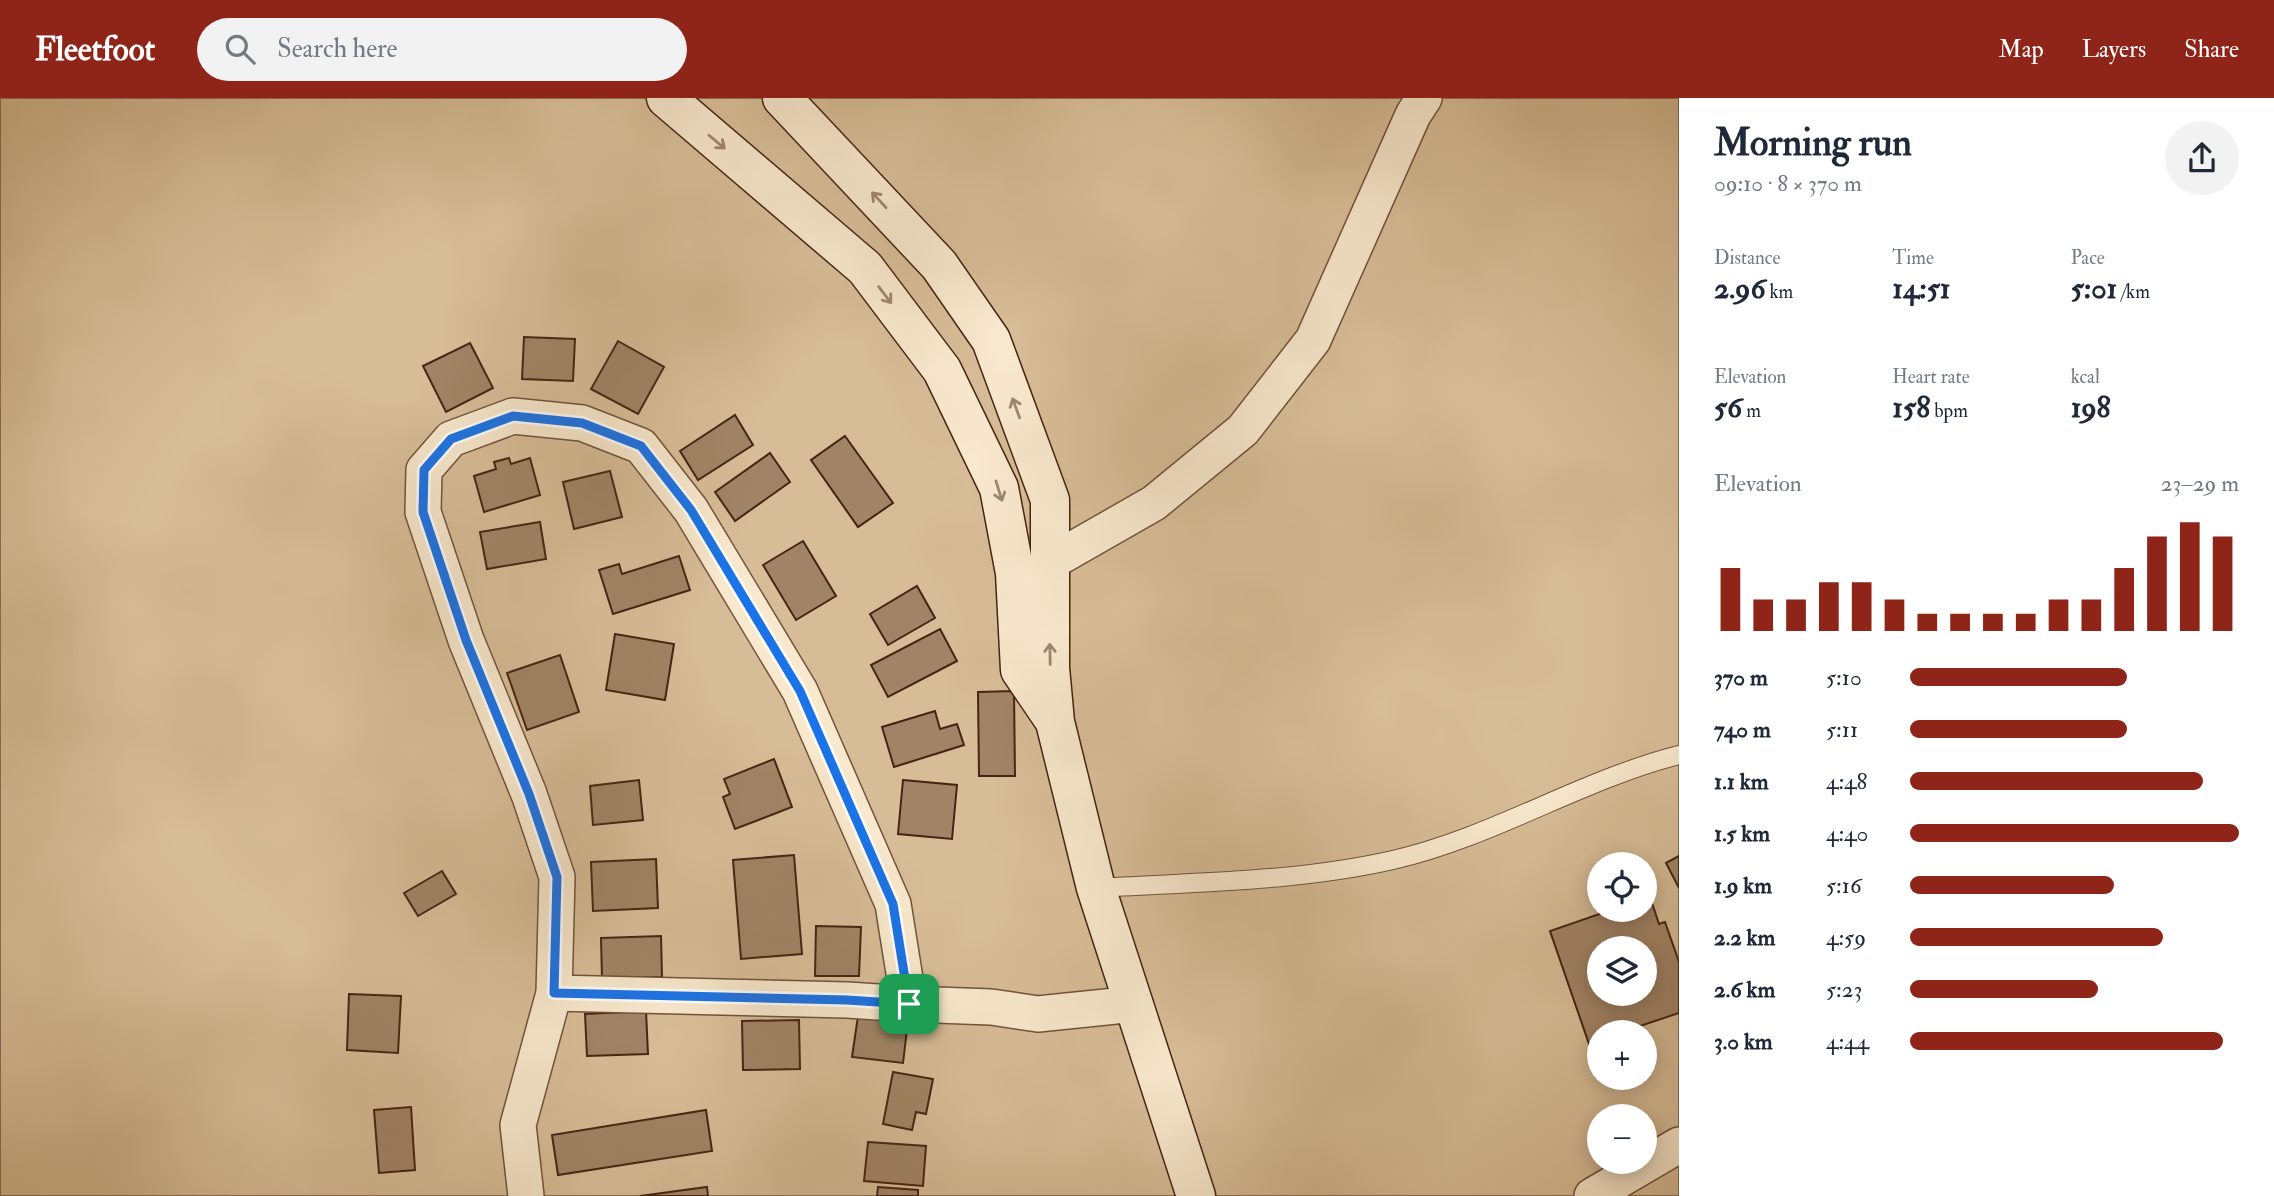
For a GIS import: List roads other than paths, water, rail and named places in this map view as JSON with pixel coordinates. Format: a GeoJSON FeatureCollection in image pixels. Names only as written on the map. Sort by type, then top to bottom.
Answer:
{"type":"FeatureCollection","features":[{"type":"Feature","properties":{"kind":"main road"},"geometry":{"type":"LineString","coordinates":[[666,98],[865,268],[942,370],[999,488],[1015,573],[1020,670],[1055,722]]}},
{"type":"Feature","properties":{"kind":"main road"},"geometry":{"type":"LineString","coordinates":[[782,98],[939,265],[991,341],[1050,500],[1050,668],[1055,722],[1096,888],[1196,1196]]}},
{"type":"Feature","properties":{"kind":"street"},"geometry":{"type":"LineString","coordinates":[[1049,563],[1154,503],[1244,430],[1313,340],[1413,115],[1424,98]]}},
{"type":"Feature","properties":{"kind":"street"},"geometry":{"type":"LineString","coordinates":[[526,1196],[518,1125],[554,993],[557,877],[529,794],[466,640],[423,512],[424,470],[451,439],[513,416],[582,423],[641,446],[691,510],[806,703],[893,904],[909,1004]]}},
{"type":"Feature","properties":{"kind":"street"},"geometry":{"type":"LineString","coordinates":[[554,993],[847,1000],[991,1007],[1038,1014],[1135,1004]]}},
{"type":"Feature","properties":{"kind":"street"},"geometry":{"type":"LineString","coordinates":[[1592,1196],[1679,1145]]}},
{"type":"Feature","properties":{"kind":"lane"},"geometry":{"type":"LineString","coordinates":[[1096,888],[1264,878],[1395,859],[1486,830],[1637,766],[1679,755]]}}]}
